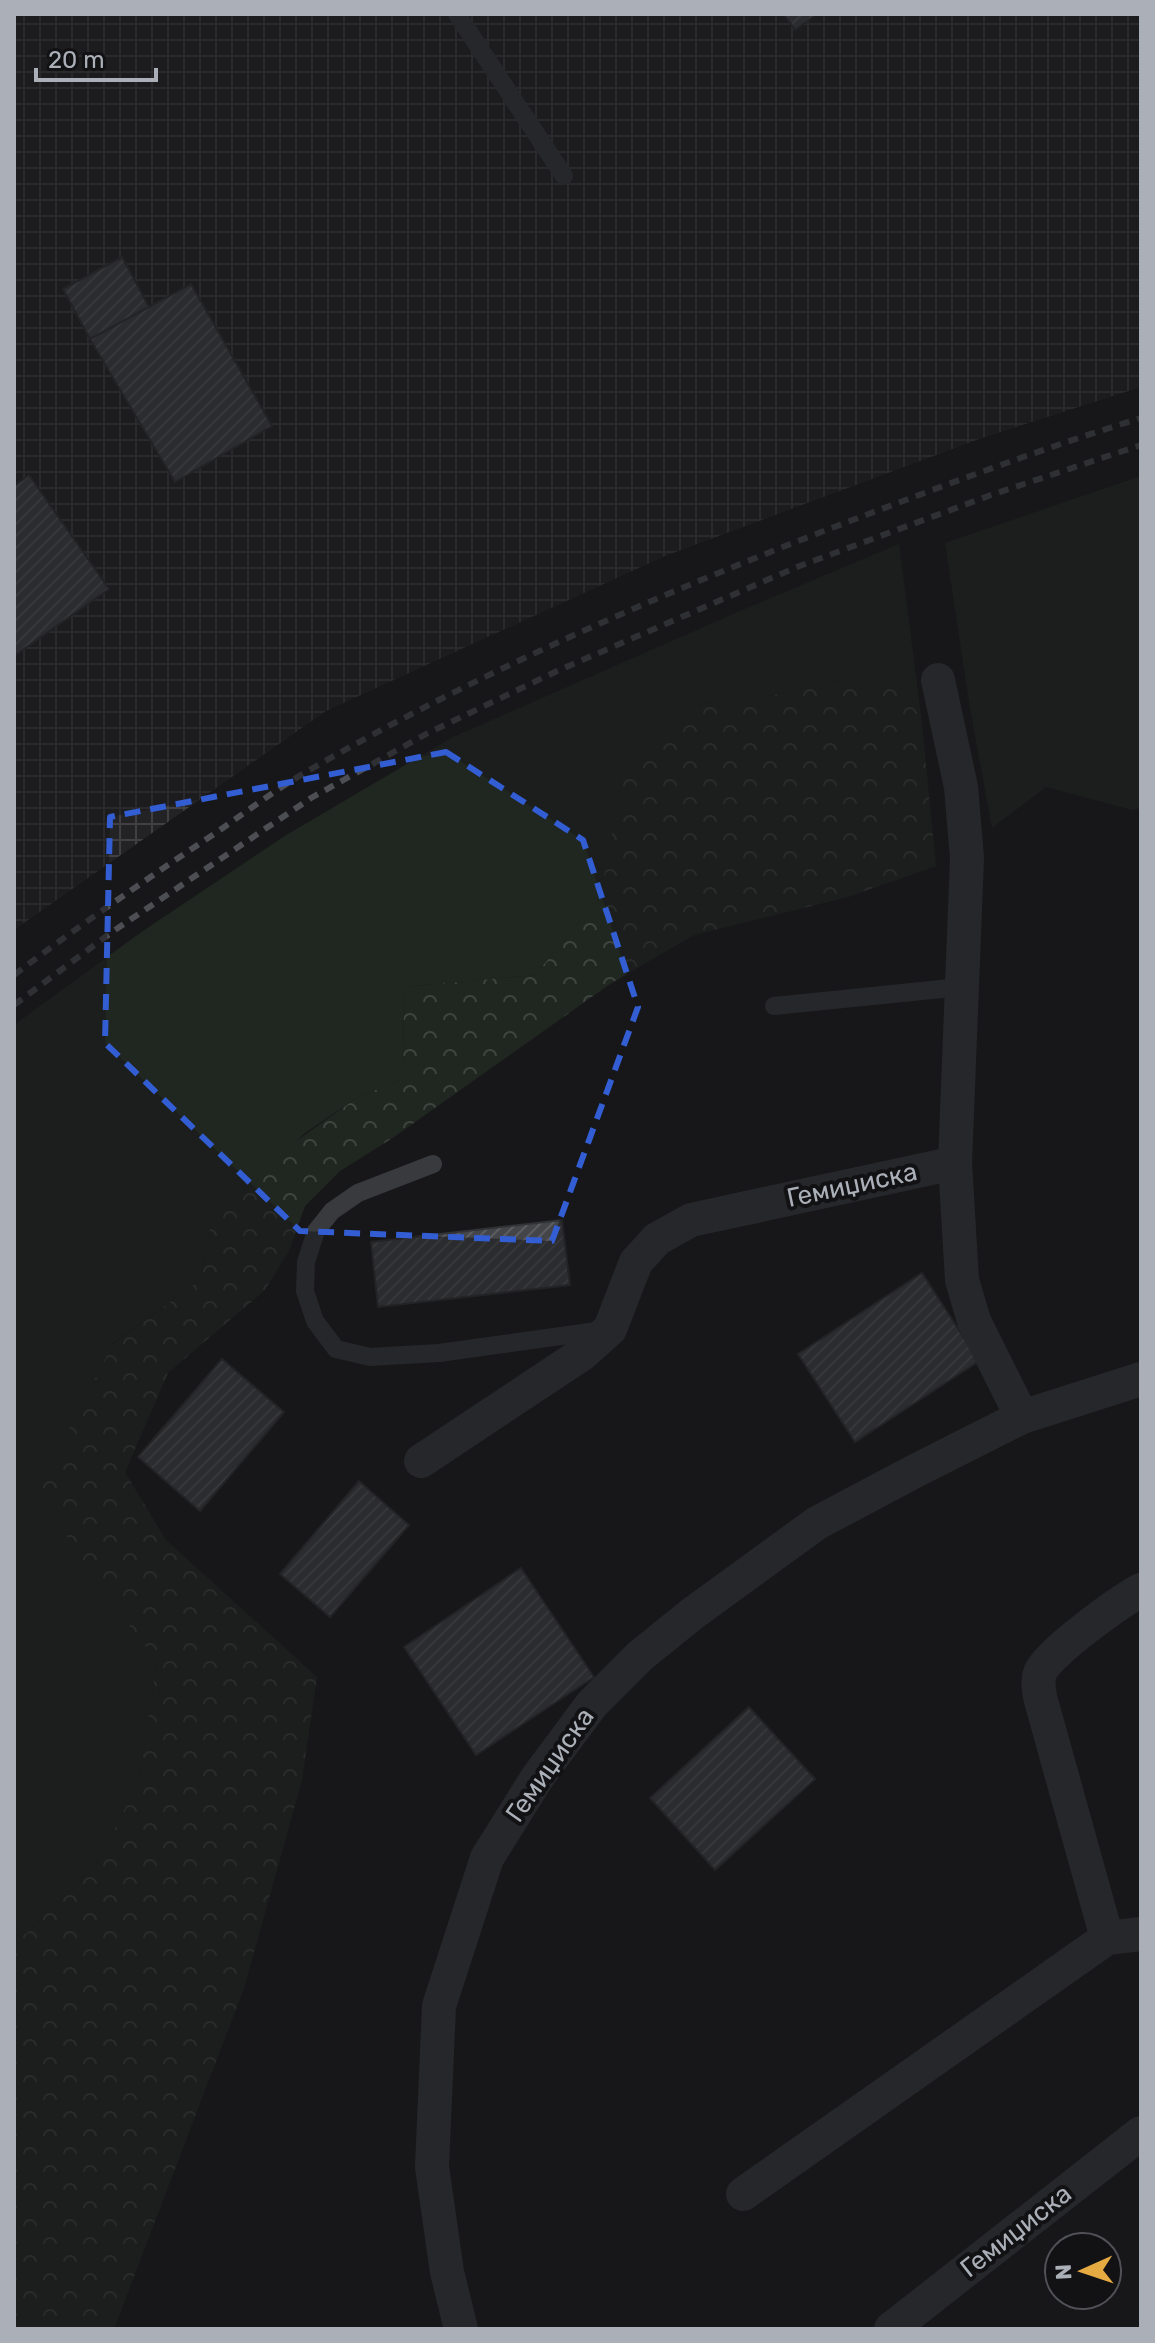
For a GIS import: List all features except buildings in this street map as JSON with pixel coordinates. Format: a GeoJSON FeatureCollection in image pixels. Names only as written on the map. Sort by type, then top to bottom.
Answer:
{"type":"FeatureCollection","features":[{"type":"Feature","properties":{"kind":"street","name":"Гемиџиска"},"geometry":{"type":"LineString","coordinates":[[938,680],[961,787],[967,858],[955,1163],[962,1280],[974,1321],[1022,1417]]}},
{"type":"Feature","properties":{"kind":"street","name":"Гемиџиска"},"geometry":{"type":"LineString","coordinates":[[421,1461],[582,1354],[610,1329],[636,1262],[657,1239],[691,1220],[955,1163]]}},
{"type":"Feature","properties":{"kind":"street","name":"Гемиџиска"},"geometry":{"type":"LineString","coordinates":[[461,2329],[447,2272],[432,2167],[439,2006],[487,1858],[537,1778],[592,1704],[640,1656],[817,1523],[1022,1417],[1141,1379]]}},
{"type":"Feature","properties":{"kind":"street"},"geometry":{"type":"LineString","coordinates":[[1107,1938],[1038,1683],[1040,1670],[1051,1657],[1123,1600],[1141,1590]]}},
{"type":"Feature","properties":{"kind":"street"},"geometry":{"type":"LineString","coordinates":[[743,2194],[1107,1938],[1141,1934]]}},
{"type":"Feature","properties":{"kind":"street","name":"Гемиџиска"},"geometry":{"type":"LineString","coordinates":[[891,2329],[1141,2133]]}},
{"type":"Feature","properties":{"kind":"lane"},"geometry":{"type":"LineString","coordinates":[[457,14],[564,176]]}},
{"type":"Feature","properties":{"kind":"lane"},"geometry":{"type":"LineString","coordinates":[[774,1006],[961,987]]}},
{"type":"Feature","properties":{"kind":"lane"},"geometry":{"type":"LineString","coordinates":[[433,1164],[358,1193],[332,1211],[316,1231],[306,1262],[305,1291],[315,1321],[336,1349],[370,1357],[439,1353],[610,1329]]}},
{"type":"Feature","properties":{"kind":"highlighted area"},"geometry":{"type":"Polygon","coordinates":[[[446,752],[583,840],[638,1007],[552,1241],[300,1231],[105,1043],[110,817],[446,752]]]}},
{"type":"Feature","properties":{"kind":"shaded area"},"geometry":{"type":"Polygon","coordinates":[[[14,14],[1141,14],[1141,387],[982,438],[665,556],[326,711],[14,930],[14,14]]]}},
{"type":"Feature","properties":{"kind":"green space"},"geometry":{"type":"Polygon","coordinates":[[[1141,476],[1141,808],[1133,810],[1046,787],[992,828],[945,543],[1141,476]]]}},
{"type":"Feature","properties":{"kind":"green space"},"geometry":{"type":"Polygon","coordinates":[[[899,544],[921,715],[890,686],[835,680],[757,699],[702,704],[623,772],[600,897],[535,975],[404,987],[403,1079],[358,1097],[305,1133],[212,1219],[200,1280],[112,1344],[104,1593],[157,1661],[139,1781],[95,1866],[26,1934],[14,1936],[14,1025],[140,933],[283,837],[451,738],[899,544]]]}},
{"type":"Feature","properties":{"kind":"green space"},"geometry":{"type":"Polygon","coordinates":[[[835,680],[890,686],[921,715],[936,866],[848,897],[694,935],[610,984],[394,1137],[340,1171],[305,1206],[289,1251],[265,1290],[168,1373],[125,1472],[166,1540],[317,1677],[302,1780],[244,1988],[114,2329],[14,2329],[14,1936],[26,1934],[95,1866],[139,1781],[157,1661],[104,1593],[37,1491],[113,1344],[200,1280],[212,1219],[243,1179],[358,1097],[403,1079],[404,987],[535,975],[600,897],[623,772],[702,704],[757,699],[835,680]]]}},
{"type":"Feature","properties":{"kind":"railway"},"geometry":{"type":"LineString","coordinates":[[14,975],[114,902],[294,779],[436,701],[636,608],[773,551],[990,469],[1141,418]]}},
{"type":"Feature","properties":{"kind":"railway"},"geometry":{"type":"LineString","coordinates":[[14,1005],[112,932],[311,798],[426,734],[557,671],[797,567],[991,495],[1141,445]]}}]}
